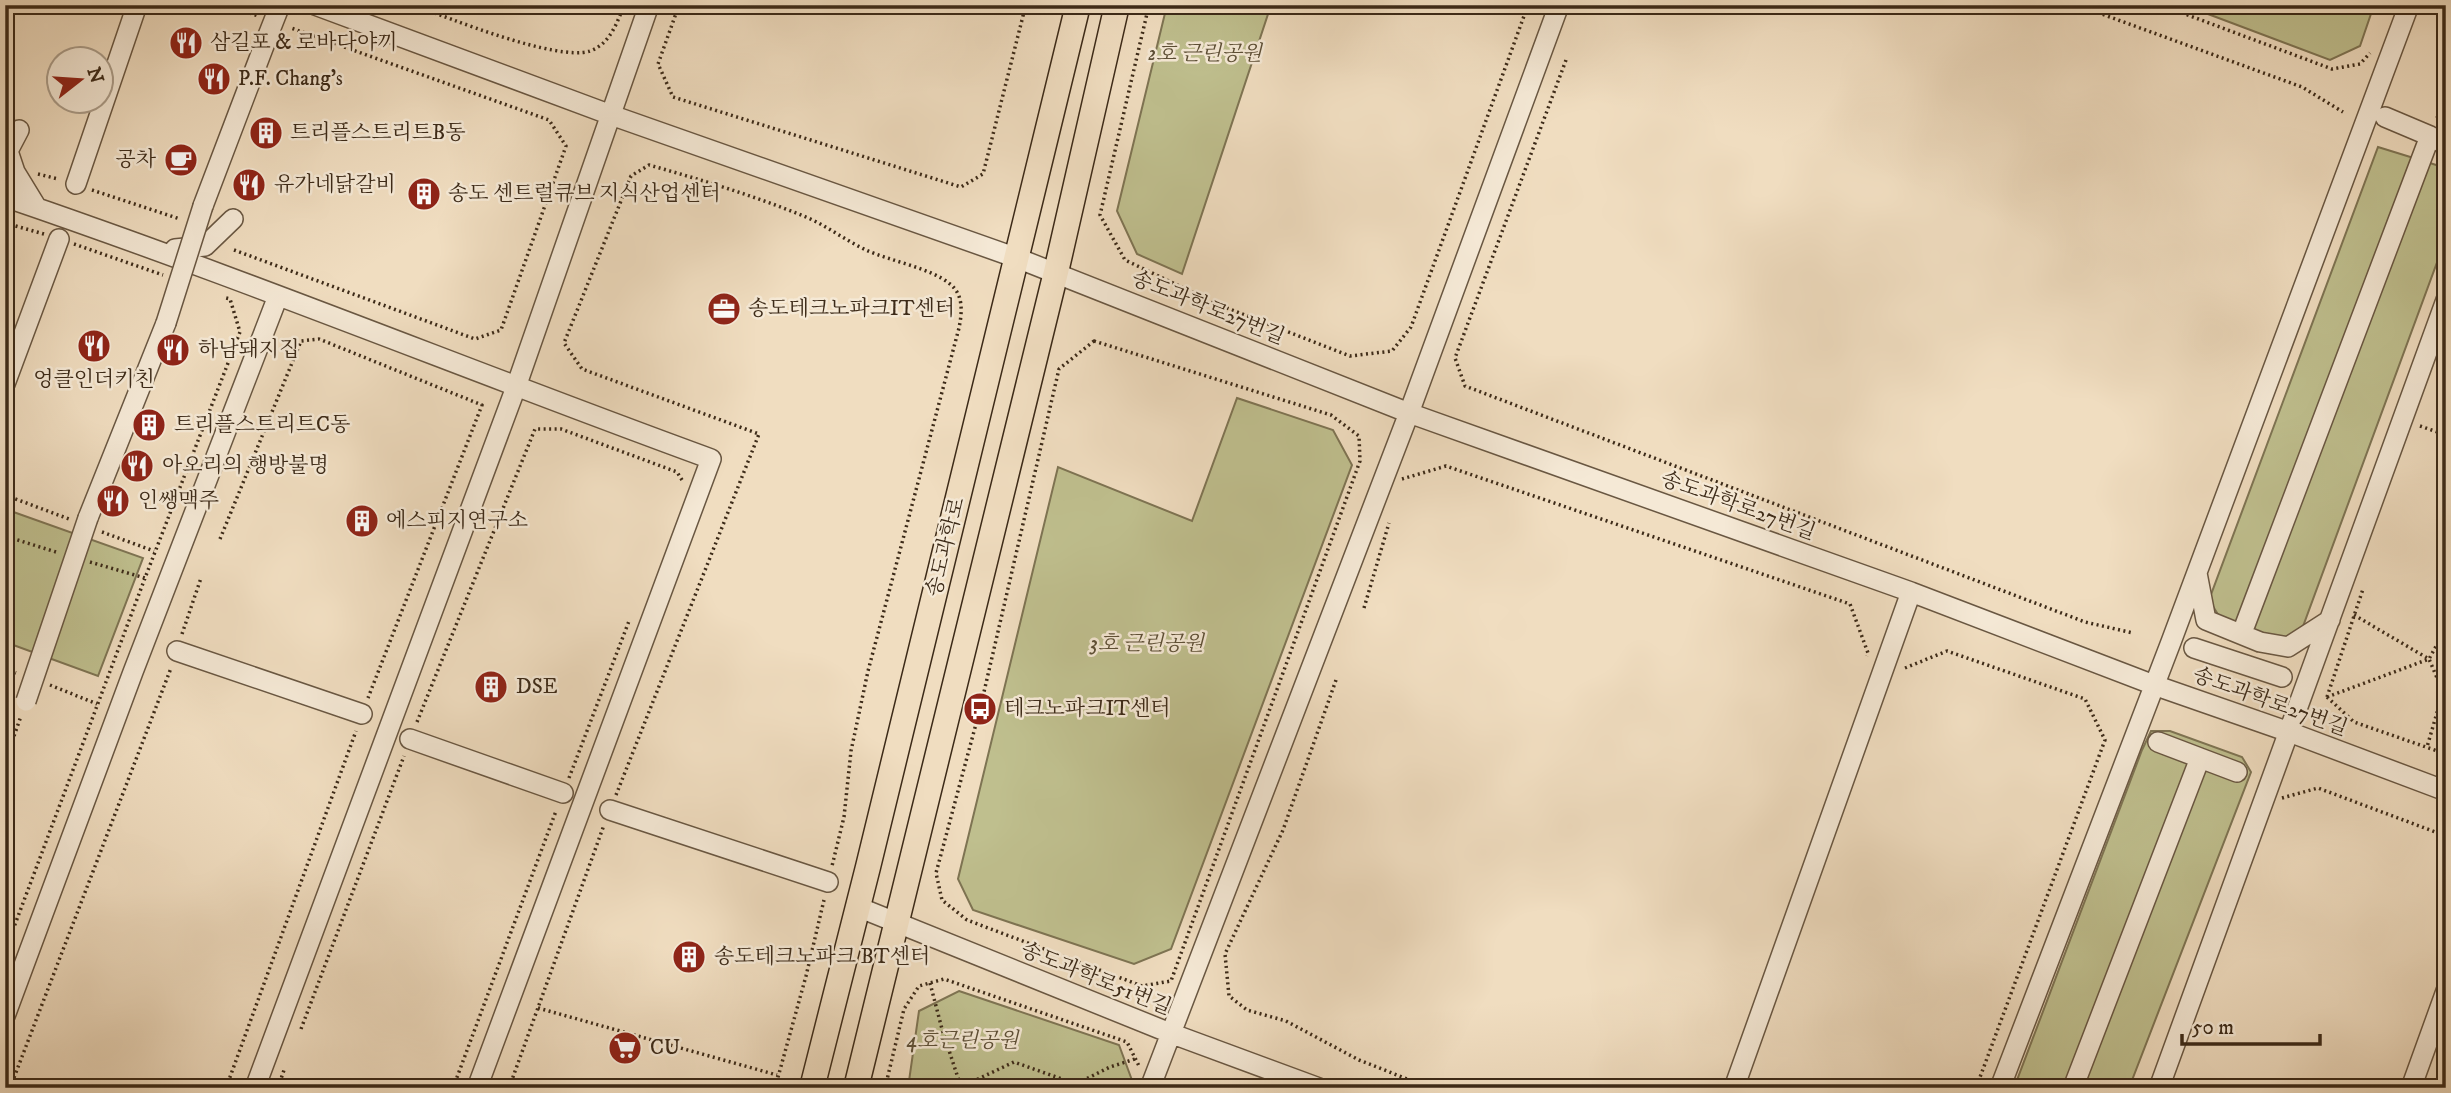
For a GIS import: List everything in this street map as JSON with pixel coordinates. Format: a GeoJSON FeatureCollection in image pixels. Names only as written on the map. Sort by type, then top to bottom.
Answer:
{"type":"FeatureCollection","features":[{"type":"Feature","properties":{"kind":"main road","name":"송도과학로"},"geometry":{"type":"LineString","coordinates":[[811,1088],[858,907],[1078,5]]}},
{"type":"Feature","properties":{"kind":"main road","name":"송도과학로"},"geometry":{"type":"LineString","coordinates":[[856,1088],[1056,272],[1116,5]]}},
{"type":"Feature","properties":{"kind":"street"},"geometry":{"type":"LineString","coordinates":[[76,184],[137,5]]}},
{"type":"Feature","properties":{"kind":"street","name":"송도과학로27번길"},"geometry":{"type":"LineString","coordinates":[[315,5],[611,115],[1056,272],[1409,413],[1911,592],[2154,685],[2446,791]]}},
{"type":"Feature","properties":{"kind":"street"},"geometry":{"type":"LineString","coordinates":[[255,1088],[516,387],[649,5]]}},
{"type":"Feature","properties":{"kind":"street"},"geometry":{"type":"LineString","coordinates":[[1146,1080],[1170,1033],[1409,413],[1559,5]]}},
{"type":"Feature","properties":{"kind":"street"},"geometry":{"type":"LineString","coordinates":[[2000,1088],[2409,5]]}},
{"type":"Feature","properties":{"kind":"street"},"geometry":{"type":"LineString","coordinates":[[26,701],[88,518],[166,323],[202,206],[275,16]]}},
{"type":"Feature","properties":{"kind":"street"},"geometry":{"type":"LineString","coordinates":[[2245,625],[2438,141],[2385,117]]}},
{"type":"Feature","properties":{"kind":"street"},"geometry":{"type":"LineString","coordinates":[[19,130],[8,151],[15,172],[37,208]]}},
{"type":"Feature","properties":{"kind":"street"},"geometry":{"type":"LineString","coordinates":[[5,197],[161,251],[711,459],[477,1088]]}},
{"type":"Feature","properties":{"kind":"street"},"geometry":{"type":"LineString","coordinates":[[161,251],[205,246],[233,219]]}},
{"type":"Feature","properties":{"kind":"street"},"geometry":{"type":"LineString","coordinates":[[5,384],[59,239]]}},
{"type":"Feature","properties":{"kind":"street"},"geometry":{"type":"LineString","coordinates":[[5,1016],[133,672],[278,296]]}},
{"type":"Feature","properties":{"kind":"street"},"geometry":{"type":"LineString","coordinates":[[2159,1088],[2446,300]]}},
{"type":"Feature","properties":{"kind":"street"},"geometry":{"type":"LineString","coordinates":[[2197,572],[2206,621],[2260,642],[2288,647],[2330,620]]}},
{"type":"Feature","properties":{"kind":"street"},"geometry":{"type":"LineString","coordinates":[[1734,1088],[1911,592]]}},
{"type":"Feature","properties":{"kind":"street"},"geometry":{"type":"LineString","coordinates":[[179,645],[362,714]]}},
{"type":"Feature","properties":{"kind":"street"},"geometry":{"type":"LineString","coordinates":[[2194,648],[2282,677]]}},
{"type":"Feature","properties":{"kind":"street"},"geometry":{"type":"LineString","coordinates":[[410,739],[563,793]]}},
{"type":"Feature","properties":{"kind":"street"},"geometry":{"type":"LineString","coordinates":[[2158,742],[2237,772]]}},
{"type":"Feature","properties":{"kind":"street"},"geometry":{"type":"LineString","coordinates":[[2073,1088],[2200,758]]}},
{"type":"Feature","properties":{"kind":"street"},"geometry":{"type":"LineString","coordinates":[[610,810],[828,882]]}},
{"type":"Feature","properties":{"kind":"street","name":"송도과학로51번길"},"geometry":{"type":"LineString","coordinates":[[858,907],[1170,1033],[1319,1088]]}},
{"type":"Feature","properties":{"kind":"street"},"geometry":{"type":"LineString","coordinates":[[5,989],[21,973]]}},
{"type":"Feature","properties":{"kind":"street"},"geometry":{"type":"LineString","coordinates":[[2411,1088],[2446,991]]}},
{"type":"Feature","properties":{"kind":"path"},"geometry":{"type":"LineString","coordinates":[[229,5],[275,16],[550,120],[566,146],[501,330],[475,339],[234,250]]}},
{"type":"Feature","properties":{"kind":"path"},"geometry":{"type":"LineString","coordinates":[[414,5],[497,35],[565,53],[590,51],[614,33],[624,5]]}},
{"type":"Feature","properties":{"kind":"path"},"geometry":{"type":"LineString","coordinates":[[679,5],[658,64],[673,96],[961,187],[983,174],[1025,8],[1023,5]]}},
{"type":"Feature","properties":{"kind":"path"},"geometry":{"type":"LineString","coordinates":[[1149,5],[1100,215],[1125,260],[1217,304],[1350,356],[1392,351],[1411,327],[1528,5]]}},
{"type":"Feature","properties":{"kind":"path"},"geometry":{"type":"LineString","coordinates":[[2077,5],[2302,87],[2343,112]]}},
{"type":"Feature","properties":{"kind":"path"},"geometry":{"type":"LineString","coordinates":[[2161,5],[2332,69],[2360,64],[2378,43]]}},
{"type":"Feature","properties":{"kind":"path"},"geometry":{"type":"LineString","coordinates":[[1566,60],[1455,358],[1465,386],[2085,622],[2133,633]]}},
{"type":"Feature","properties":{"kind":"path"},"geometry":{"type":"LineString","coordinates":[[2438,141],[2446,97]]}},
{"type":"Feature","properties":{"kind":"path"},"geometry":{"type":"LineString","coordinates":[[509,1088],[610,810],[759,434],[582,369],[564,343],[631,176],[649,165],[716,184],[807,218],[842,234],[865,249],[944,281],[950,284],[960,299],[962,311],[868,671],[851,751],[844,817],[806,976],[775,1088]]}},
{"type":"Feature","properties":{"kind":"path"},"geometry":{"type":"LineString","coordinates":[[33,172],[180,219]]}},
{"type":"Feature","properties":{"kind":"path"},"geometry":{"type":"LineString","coordinates":[[5,223],[164,276]]}},
{"type":"Feature","properties":{"kind":"path"},"geometry":{"type":"LineString","coordinates":[[5,951],[240,332],[230,299],[216,294]]}},
{"type":"Feature","properties":{"kind":"path"},"geometry":{"type":"LineString","coordinates":[[220,539],[301,341],[319,339],[482,405],[362,714],[226,1088]]}},
{"type":"Feature","properties":{"kind":"path"},"geometry":{"type":"LineString","coordinates":[[1094,341],[1331,415],[1359,436],[1360,461],[1171,981],[1142,986],[967,920],[942,900],[936,873],[980,709],[1059,369],[1094,341]]}},
{"type":"Feature","properties":{"kind":"path"},"geometry":{"type":"LineString","coordinates":[[2420,426],[2446,435]]}},
{"type":"Feature","properties":{"kind":"path"},"geometry":{"type":"LineString","coordinates":[[301,1029],[410,739],[535,429],[561,429],[677,472],[682,480],[677,493]]}},
{"type":"Feature","properties":{"kind":"path"},"geometry":{"type":"LineString","coordinates":[[1401,480],[1446,466],[1850,604],[1868,653],[1863,666]]}},
{"type":"Feature","properties":{"kind":"path"},"geometry":{"type":"LineString","coordinates":[[1364,608],[1390,518]]}},
{"type":"Feature","properties":{"kind":"path"},"geometry":{"type":"LineString","coordinates":[[5,543],[8,537],[32,545]]}},
{"type":"Feature","properties":{"kind":"path"},"geometry":{"type":"LineString","coordinates":[[87,561],[145,578]]}},
{"type":"Feature","properties":{"kind":"path"},"geometry":{"type":"LineString","coordinates":[[10,1088],[179,645],[201,578]]}},
{"type":"Feature","properties":{"kind":"path"},"geometry":{"type":"LineString","coordinates":[[453,1088],[633,610]]}},
{"type":"Feature","properties":{"kind":"path"},"geometry":{"type":"LineString","coordinates":[[2354,615],[2428,659],[2443,692],[2427,747]]}},
{"type":"Feature","properties":{"kind":"path"},"geometry":{"type":"LineString","coordinates":[[2446,628],[2428,659],[2327,697],[2354,722],[2446,754]]}},
{"type":"Feature","properties":{"kind":"path"},"geometry":{"type":"LineString","coordinates":[[1905,667],[1947,651],[2085,699],[2105,740],[1976,1088]]}},
{"type":"Feature","properties":{"kind":"path"},"geometry":{"type":"LineString","coordinates":[[1336,680],[1283,830],[1225,954],[1228,996],[1247,1010],[1286,1021],[1359,1060],[1430,1088]]}},
{"type":"Feature","properties":{"kind":"path"},"geometry":{"type":"LineString","coordinates":[[45,683],[97,704]]}},
{"type":"Feature","properties":{"kind":"path"},"geometry":{"type":"LineString","coordinates":[[5,762],[26,701]]}},
{"type":"Feature","properties":{"kind":"path"},"geometry":{"type":"LineString","coordinates":[[2281,799],[2318,788],[2446,836]]}},
{"type":"Feature","properties":{"kind":"path"},"geometry":{"type":"LineString","coordinates":[[885,1088],[904,1009],[919,986],[944,979],[1127,1042],[1146,1080]]}},
{"type":"Feature","properties":{"kind":"path"},"geometry":{"type":"LineString","coordinates":[[930,983],[961,1087],[1014,1062],[1076,1086],[1110,1067],[1135,1059]]}},
{"type":"Feature","properties":{"kind":"path"},"geometry":{"type":"LineString","coordinates":[[538,1008],[777,1075]]}},
{"type":"Feature","properties":{"kind":"path"},"geometry":{"type":"LineString","coordinates":[[278,1088],[284,1070]]}},
{"type":"Feature","properties":{"kind":"green space","name":"2호 근린공원"},"geometry":{"type":"Polygon","coordinates":[[[1167,5],[1271,5],[1182,274],[1137,254],[1117,211],[1167,5]]]}},
{"type":"Feature","properties":{"kind":"green space"},"geometry":{"type":"Polygon","coordinates":[[[2184,5],[2374,5],[2360,46],[2330,60],[2184,5]]]}},
{"type":"Feature","properties":{"kind":"green space"},"geometry":{"type":"Polygon","coordinates":[[[2378,147],[2446,168],[2446,238],[2302,629],[2276,644],[2224,624],[2209,600],[2378,147]]]}},
{"type":"Feature","properties":{"kind":"green space","name":"3호 근린공원"},"geometry":{"type":"Polygon","coordinates":[[[1237,398],[1333,430],[1352,465],[1171,949],[1134,964],[973,910],[958,879],[1058,467],[1192,521],[1237,398]]]}},
{"type":"Feature","properties":{"kind":"green space"},"geometry":{"type":"Polygon","coordinates":[[[5,509],[143,558],[98,676],[5,642],[5,509]]]}},
{"type":"Feature","properties":{"kind":"green space"},"geometry":{"type":"Polygon","coordinates":[[[2151,731],[2170,731],[2242,757],[2251,772],[2129,1088],[2014,1088],[2142,750],[2151,731]]]}},
{"type":"Feature","properties":{"kind":"green space","name":"4호근린공원"},"geometry":{"type":"Polygon","coordinates":[[[959,991],[1119,1045],[1133,1083],[1131,1088],[908,1088],[919,1011],[959,991]]]}},
{"type":"Feature","properties":{"kind":"place","name":"삼길포 & 로바다야끼"},"geometry":{"type":"Point","coordinates":[186,43]}},
{"type":"Feature","properties":{"kind":"place","name":"P.F. Chang's"},"geometry":{"type":"Point","coordinates":[214,79]}},
{"type":"Feature","properties":{"kind":"place","name":"트리플스트리트B동"},"geometry":{"type":"Point","coordinates":[266,133]}},
{"type":"Feature","properties":{"kind":"place","name":"공차"},"geometry":{"type":"Point","coordinates":[181,160]}},
{"type":"Feature","properties":{"kind":"place","name":"유가네닭갈비"},"geometry":{"type":"Point","coordinates":[249,185]}},
{"type":"Feature","properties":{"kind":"place","name":"송도 센트럴큐브 지식산업센터"},"geometry":{"type":"Point","coordinates":[424,194]}},
{"type":"Feature","properties":{"kind":"place","name":"송도테크노파크IT센터"},"geometry":{"type":"Point","coordinates":[724,309]}},
{"type":"Feature","properties":{"kind":"place","name":"엉클인더키친"},"geometry":{"type":"Point","coordinates":[94,346]}},
{"type":"Feature","properties":{"kind":"place","name":"하남돼지집"},"geometry":{"type":"Point","coordinates":[173,350]}},
{"type":"Feature","properties":{"kind":"place","name":"트리플스트리트C동"},"geometry":{"type":"Point","coordinates":[149,425]}},
{"type":"Feature","properties":{"kind":"place","name":"아오리의 행방불명"},"geometry":{"type":"Point","coordinates":[137,466]}},
{"type":"Feature","properties":{"kind":"place","name":"인쌩맥주"},"geometry":{"type":"Point","coordinates":[113,501]}},
{"type":"Feature","properties":{"kind":"place","name":"에스피지연구소"},"geometry":{"type":"Point","coordinates":[362,521]}},
{"type":"Feature","properties":{"kind":"place","name":"DSE"},"geometry":{"type":"Point","coordinates":[491,687]}},
{"type":"Feature","properties":{"kind":"place","name":"테크노파크IT센터"},"geometry":{"type":"Point","coordinates":[980,709]}},
{"type":"Feature","properties":{"kind":"place","name":"송도테크노파크 BT센터"},"geometry":{"type":"Point","coordinates":[689,957]}},
{"type":"Feature","properties":{"kind":"place","name":"CU"},"geometry":{"type":"Point","coordinates":[625,1048]}}]}
